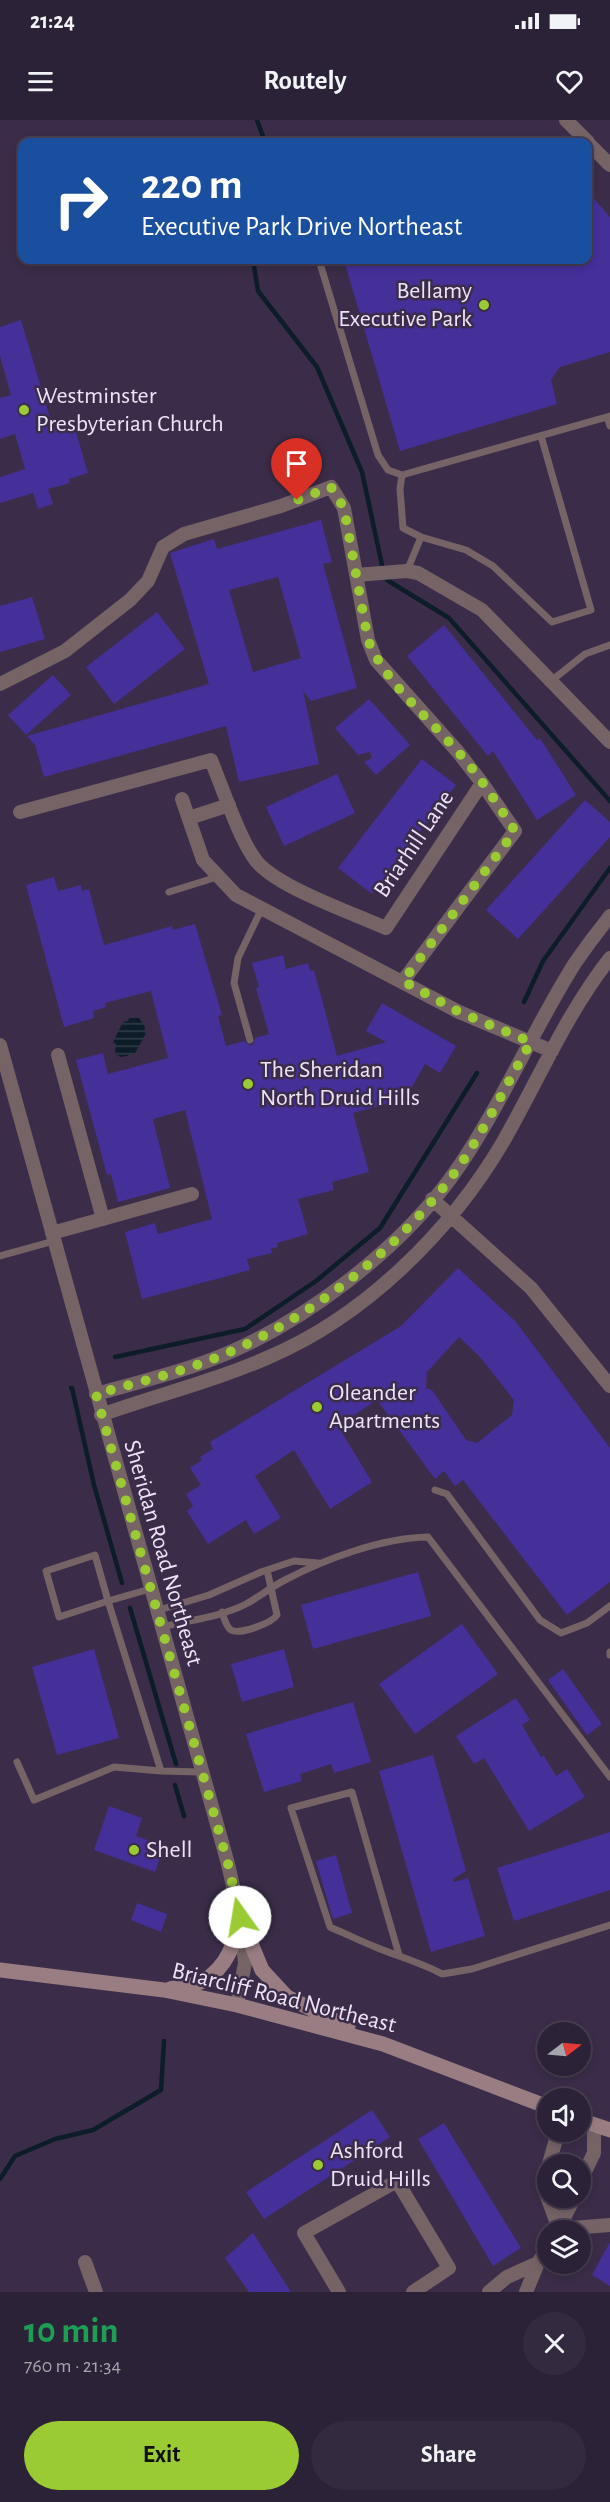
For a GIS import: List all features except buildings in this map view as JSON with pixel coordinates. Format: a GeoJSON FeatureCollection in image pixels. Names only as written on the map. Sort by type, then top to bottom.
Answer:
{"type":"FeatureCollection","features":[{"type":"Feature","properties":{"kind":"main road"},"geometry":{"type":"LineString","coordinates":[[164,1990],[202,1982],[217,1971],[226,1961],[235,1941],[240,1917]]}},
{"type":"Feature","properties":{"kind":"main road"},"geometry":{"type":"LineString","coordinates":[[240,1917],[262,1970],[287,1997],[383,2044]]}},
{"type":"Feature","properties":{"kind":"main road","name":"Briarcliff Road Northeast"},"geometry":{"type":"LineString","coordinates":[[0,1970],[164,1990],[237,2006],[383,2044],[537,2103]]}},
{"type":"Feature","properties":{"kind":"main road"},"geometry":{"type":"LineString","coordinates":[[591,2123],[610,2130]]}},
{"type":"Feature","properties":{"kind":"street"},"geometry":{"type":"LineString","coordinates":[[566,120],[583,138]]}},
{"type":"Feature","properties":{"kind":"street"},"geometry":{"type":"LineString","coordinates":[[592,147],[610,165]]}},
{"type":"Feature","properties":{"kind":"street","name":"Briarhill Lane"},"geometry":{"type":"LineString","coordinates":[[0,684],[65,651],[130,600],[148,581],[163,547],[184,534],[281,506],[331,487],[344,508],[368,640],[376,660],[458,752],[482,783],[386,928],[283,882],[258,863],[244,839],[211,760],[20,812]]}},
{"type":"Feature","properties":{"kind":"street"},"geometry":{"type":"LineString","coordinates":[[356,575],[407,571],[418,573],[482,610],[610,742]]}},
{"type":"Feature","properties":{"kind":"street"},"geometry":{"type":"LineString","coordinates":[[403,981],[515,831],[482,783]]}},
{"type":"Feature","properties":{"kind":"street"},"geometry":{"type":"LineString","coordinates":[[182,798],[203,860],[236,895],[459,1012],[552,1051]]}},
{"type":"Feature","properties":{"kind":"street"},"geometry":{"type":"LineString","coordinates":[[189,818],[230,805]]}},
{"type":"Feature","properties":{"kind":"street"},"geometry":{"type":"LineString","coordinates":[[96,1394],[206,1362],[273,1332],[314,1306],[367,1264],[408,1227],[459,1167],[576,963],[610,916]]}},
{"type":"Feature","properties":{"kind":"street"},"geometry":{"type":"LineString","coordinates":[[102,1415],[270,1357],[328,1325],[383,1285],[426,1246],[468,1195],[502,1143],[552,1051],[610,958]]}},
{"type":"Feature","properties":{"kind":"street","name":"Sheridan Road Northeast"},"geometry":{"type":"LineString","coordinates":[[0,1045],[240,1917],[245,1963],[237,2006]]}},
{"type":"Feature","properties":{"kind":"street"},"geometry":{"type":"LineString","coordinates":[[57,1055],[103,1219]]}},
{"type":"Feature","properties":{"kind":"street"},"geometry":{"type":"LineString","coordinates":[[53,1237],[103,1219],[192,1194]]}},
{"type":"Feature","properties":{"kind":"street"},"geometry":{"type":"LineString","coordinates":[[432,1199],[531,1288],[610,1386]]}},
{"type":"Feature","properties":{"kind":"street"},"geometry":{"type":"LineString","coordinates":[[591,2140],[594,2153],[591,2159]]}},
{"type":"Feature","properties":{"kind":"street"},"geometry":{"type":"LineString","coordinates":[[339,2292],[304,2233],[397,2181],[449,2268],[413,2292]]}},
{"type":"Feature","properties":{"kind":"street"},"geometry":{"type":"LineString","coordinates":[[591,2227],[610,2225]]}},
{"type":"Feature","properties":{"kind":"street"},"geometry":{"type":"LineString","coordinates":[[85,2262],[96,2292]]}},
{"type":"Feature","properties":{"kind":"street"},"geometry":{"type":"LineString","coordinates":[[489,2292],[507,2277],[537,2263]]}},
{"type":"Feature","properties":{"kind":"street"},"geometry":{"type":"LineString","coordinates":[[526,2292],[537,2265]]}},
{"type":"Feature","properties":{"kind":"lane"},"geometry":{"type":"LineString","coordinates":[[320,264],[378,456],[388,470],[402,475],[609,416],[610,426]]}},
{"type":"Feature","properties":{"kind":"lane"},"geometry":{"type":"LineString","coordinates":[[402,475],[400,489],[403,528],[421,537],[466,550],[493,566],[552,622],[591,610],[541,436]]}},
{"type":"Feature","properties":{"kind":"lane"},"geometry":{"type":"LineString","coordinates":[[407,571],[421,537]]}},
{"type":"Feature","properties":{"kind":"lane"},"geometry":{"type":"LineString","coordinates":[[551,681],[585,654],[610,645]]}},
{"type":"Feature","properties":{"kind":"lane"},"geometry":{"type":"LineString","coordinates":[[169,892],[218,877]]}},
{"type":"Feature","properties":{"kind":"lane"},"geometry":{"type":"LineString","coordinates":[[250,1040],[234,982],[238,958],[262,908]]}},
{"type":"Feature","properties":{"kind":"lane"},"geometry":{"type":"LineString","coordinates":[[0,1256],[53,1237]]}},
{"type":"Feature","properties":{"kind":"lane"},"geometry":{"type":"LineString","coordinates":[[435,1490],[447,1494],[540,1620],[561,1633],[587,1623],[610,1606]]}},
{"type":"Feature","properties":{"kind":"lane"},"geometry":{"type":"LineString","coordinates":[[160,1627],[245,1605],[272,1588],[321,1563],[406,1537],[428,1537],[610,1777]]}},
{"type":"Feature","properties":{"kind":"lane"},"geometry":{"type":"LineString","coordinates":[[150,1589],[108,1601],[59,1617],[46,1571],[95,1555],[108,1601],[161,1771]]}},
{"type":"Feature","properties":{"kind":"lane"},"geometry":{"type":"LineString","coordinates":[[156,1611],[231,1587],[267,1570],[294,1561],[321,1563]]}},
{"type":"Feature","properties":{"kind":"lane"},"geometry":{"type":"LineString","coordinates":[[222,1612],[231,1630],[237,1631],[266,1624],[274,1619],[277,1615],[267,1570]]}},
{"type":"Feature","properties":{"kind":"lane"},"geometry":{"type":"LineString","coordinates":[[17,1762],[34,1800],[114,1767],[201,1772]]}},
{"type":"Feature","properties":{"kind":"lane"},"geometry":{"type":"LineString","coordinates":[[399,1955],[352,1792],[291,1808],[330,1927],[399,1955],[427,1965],[442,1974],[472,1969],[610,1924]]}},
{"type":"Feature","properties":{"kind":"water"},"geometry":{"type":"Polygon","coordinates":[[[129,1018],[139,1018],[146,1033],[134,1055],[131,1053],[120,1057],[115,1052],[116,1044],[113,1042],[123,1022],[128,1021],[129,1018]]]}},
{"type":"Feature","properties":{"kind":"waterway"},"geometry":{"type":"LineString","coordinates":[[257,120],[264,138]]}},
{"type":"Feature","properties":{"kind":"waterway"},"geometry":{"type":"LineString","coordinates":[[254,264],[258,291],[317,367],[362,472],[382,565]]}},
{"type":"Feature","properties":{"kind":"waterway"},"geometry":{"type":"LineString","coordinates":[[387,580],[449,618],[610,801]]}},
{"type":"Feature","properties":{"kind":"waterway"},"geometry":{"type":"LineString","coordinates":[[524,1002],[543,961],[610,868]]}},
{"type":"Feature","properties":{"kind":"waterway"},"geometry":{"type":"LineString","coordinates":[[115,1357],[245,1329],[316,1281],[380,1228],[477,1073]]}},
{"type":"Feature","properties":{"kind":"waterway"},"geometry":{"type":"LineString","coordinates":[[71,1388],[94,1485],[122,1583]]}},
{"type":"Feature","properties":{"kind":"waterway"},"geometry":{"type":"LineString","coordinates":[[130,1608],[176,1764]]}},
{"type":"Feature","properties":{"kind":"waterway"},"geometry":{"type":"LineString","coordinates":[[175,1785],[184,1816]]}},
{"type":"Feature","properties":{"kind":"waterway"},"geometry":{"type":"LineString","coordinates":[[0,2179],[15,2156],[55,2139],[93,2130],[161,2090],[164,2041]]}},
{"type":"Feature","properties":{"kind":"place","name":"Bellamy Executive Park"},"geometry":{"type":"Point","coordinates":[484,305]}},
{"type":"Feature","properties":{"kind":"place","name":"Westminster Presbyterian Church"},"geometry":{"type":"Point","coordinates":[24,410]}},
{"type":"Feature","properties":{"kind":"place","name":"The Sheridan North Druid Hills"},"geometry":{"type":"Point","coordinates":[248,1084]}},
{"type":"Feature","properties":{"kind":"place","name":"Oleander Apartments"},"geometry":{"type":"Point","coordinates":[317,1407]}},
{"type":"Feature","properties":{"kind":"place","name":"Shell"},"geometry":{"type":"Point","coordinates":[134,1850]}},
{"type":"Feature","properties":{"kind":"place","name":"Ashford Druid Hills"},"geometry":{"type":"Point","coordinates":[318,2165]}},
{"type":"Feature","properties":{"kind":"route"},"geometry":{"type":"LineString","coordinates":[[240,1917],[228,1864],[96,1394],[206,1362],[273,1332],[314,1306],[367,1264],[408,1227],[459,1167],[531,1042],[459,1012],[403,981],[515,831],[458,752],[376,660],[368,640],[344,508],[331,487],[297,500]]}}]}
